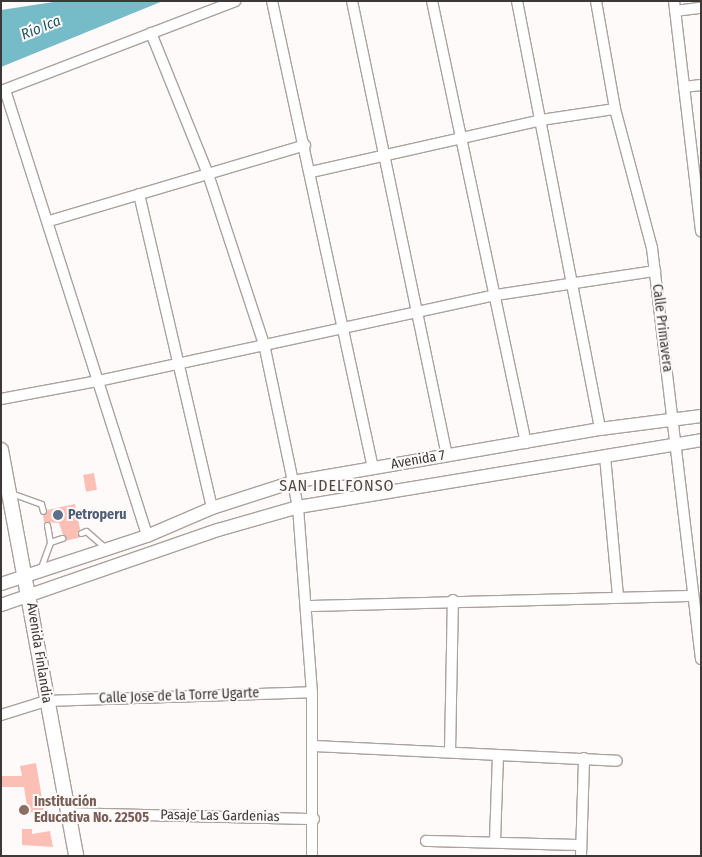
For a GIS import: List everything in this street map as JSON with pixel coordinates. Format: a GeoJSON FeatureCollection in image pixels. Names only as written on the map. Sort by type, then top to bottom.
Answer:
{"type":"FeatureCollection","features":[{"type":"Feature","properties":{"kind":"main road","name":"Avenida Finlandia"},"geometry":{"type":"LineString","coordinates":[[1,450],[30,596],[46,700],[76,856]]}},
{"type":"Feature","properties":{"kind":"street"},"geometry":{"type":"LineString","coordinates":[[146,536],[48,220],[3,90],[235,1]]}},
{"type":"Feature","properties":{"kind":"street"},"geometry":{"type":"LineString","coordinates":[[272,1],[305,144],[373,468]]}},
{"type":"Feature","properties":{"kind":"street"},"geometry":{"type":"LineString","coordinates":[[352,1],[448,456]]}},
{"type":"Feature","properties":{"kind":"street"},"geometry":{"type":"LineString","coordinates":[[432,1],[526,442]]}},
{"type":"Feature","properties":{"kind":"street"},"geometry":{"type":"LineString","coordinates":[[517,1],[600,429]]}},
{"type":"Feature","properties":{"kind":"street","name":"Calle Primavera"},"geometry":{"type":"LineString","coordinates":[[596,1],[615,109],[641,201],[655,271],[678,443],[701,659]]}},
{"type":"Feature","properties":{"kind":"street"},"geometry":{"type":"LineString","coordinates":[[701,8],[675,6],[684,87],[697,166],[701,231]]}},
{"type":"Feature","properties":{"kind":"street"},"geometry":{"type":"LineString","coordinates":[[151,33],[208,174],[264,344],[298,507],[307,606],[312,692],[314,746],[312,856]]}},
{"type":"Feature","properties":{"kind":"street"},"geometry":{"type":"LineString","coordinates":[[684,87],[701,85]]}},
{"type":"Feature","properties":{"kind":"street"},"geometry":{"type":"LineString","coordinates":[[310,172],[541,120],[615,109]]}},
{"type":"Feature","properties":{"kind":"street"},"geometry":{"type":"LineString","coordinates":[[48,220],[305,144]]}},
{"type":"Feature","properties":{"kind":"street"},"geometry":{"type":"LineString","coordinates":[[138,194],[212,508]]}},
{"type":"Feature","properties":{"kind":"street"},"geometry":{"type":"LineString","coordinates":[[1,399],[97,381],[496,295],[571,282],[655,271]]}},
{"type":"Feature","properties":{"kind":"street","name":"Avenida 7"},"geometry":{"type":"LineString","coordinates":[[1,584],[146,536],[212,508],[293,482],[600,429],[701,416]]}},
{"type":"Feature","properties":{"kind":"street","name":"Avenida 7"},"geometry":{"type":"LineString","coordinates":[[1,605],[218,530],[298,507],[701,440]]}},
{"type":"Feature","properties":{"kind":"street"},"geometry":{"type":"LineString","coordinates":[[605,456],[618,597]]}},
{"type":"Feature","properties":{"kind":"street"},"geometry":{"type":"LineString","coordinates":[[307,606],[453,600],[693,596]]}},
{"type":"Feature","properties":{"kind":"street"},"geometry":{"type":"LineString","coordinates":[[450,752],[453,600]]}},
{"type":"Feature","properties":{"kind":"street","name":"Calle Jose de la Torre Ugarte"},"geometry":{"type":"LineString","coordinates":[[1,715],[46,700],[312,692]]}},
{"type":"Feature","properties":{"kind":"street"},"geometry":{"type":"LineString","coordinates":[[314,746],[616,761]]}},
{"type":"Feature","properties":{"kind":"street"},"geometry":{"type":"LineString","coordinates":[[495,841],[498,755]]}},
{"type":"Feature","properties":{"kind":"street"},"geometry":{"type":"LineString","coordinates":[[426,841],[495,841],[581,850],[584,758]]}},
{"type":"Feature","properties":{"kind":"street","name":"Pasaje Las Gardenias"},"geometry":{"type":"LineString","coordinates":[[67,813],[314,819]]}},
{"type":"Feature","properties":{"kind":"lane"},"geometry":{"type":"LineString","coordinates":[[10,493],[41,504],[43,511]]}},
{"type":"Feature","properties":{"kind":"lane"},"geometry":{"type":"LineString","coordinates":[[40,571],[50,542],[47,525]]}},
{"type":"Feature","properties":{"kind":"lane"},"geometry":{"type":"LineString","coordinates":[[81,533],[86,531],[107,549]]}},
{"type":"Feature","properties":{"kind":"lane"},"geometry":{"type":"LineString","coordinates":[[50,542],[62,538]]}},
{"type":"Feature","properties":{"kind":"water","name":"Río Ica"},"geometry":{"type":"Polygon","coordinates":[[[60,1],[163,1],[1,67],[1,10],[60,1]]]}},
{"type":"Feature","properties":{"kind":"building"},"geometry":{"type":"Polygon","coordinates":[[[94,473],[97,490],[86,492],[83,475],[94,473]]]}},
{"type":"Feature","properties":{"kind":"building"},"geometry":{"type":"Polygon","coordinates":[[[75,504],[80,529],[77,534],[82,537],[65,541],[59,523],[44,522],[43,515],[47,510],[75,504]]]}},
{"type":"Feature","properties":{"kind":"building"},"geometry":{"type":"Polygon","coordinates":[[[36,763],[44,810],[28,813],[24,787],[1,787],[1,776],[22,776],[20,766],[36,763]]]}},
{"type":"Feature","properties":{"kind":"building"},"geometry":{"type":"Polygon","coordinates":[[[22,829],[32,829],[32,834],[50,831],[53,847],[22,845],[22,829]]]}},
{"type":"Feature","properties":{"kind":"place","name":"Petroperu"},"geometry":{"type":"Point","coordinates":[58,515]}},
{"type":"Feature","properties":{"kind":"place","name":"Institución Educativa No. 22505"},"geometry":{"type":"Point","coordinates":[24,810]}},
{"type":"Feature","properties":{"kind":"district","name":"SAN IDELFONSO"},"geometry":{"type":"Point","coordinates":[337,486]}}]}
